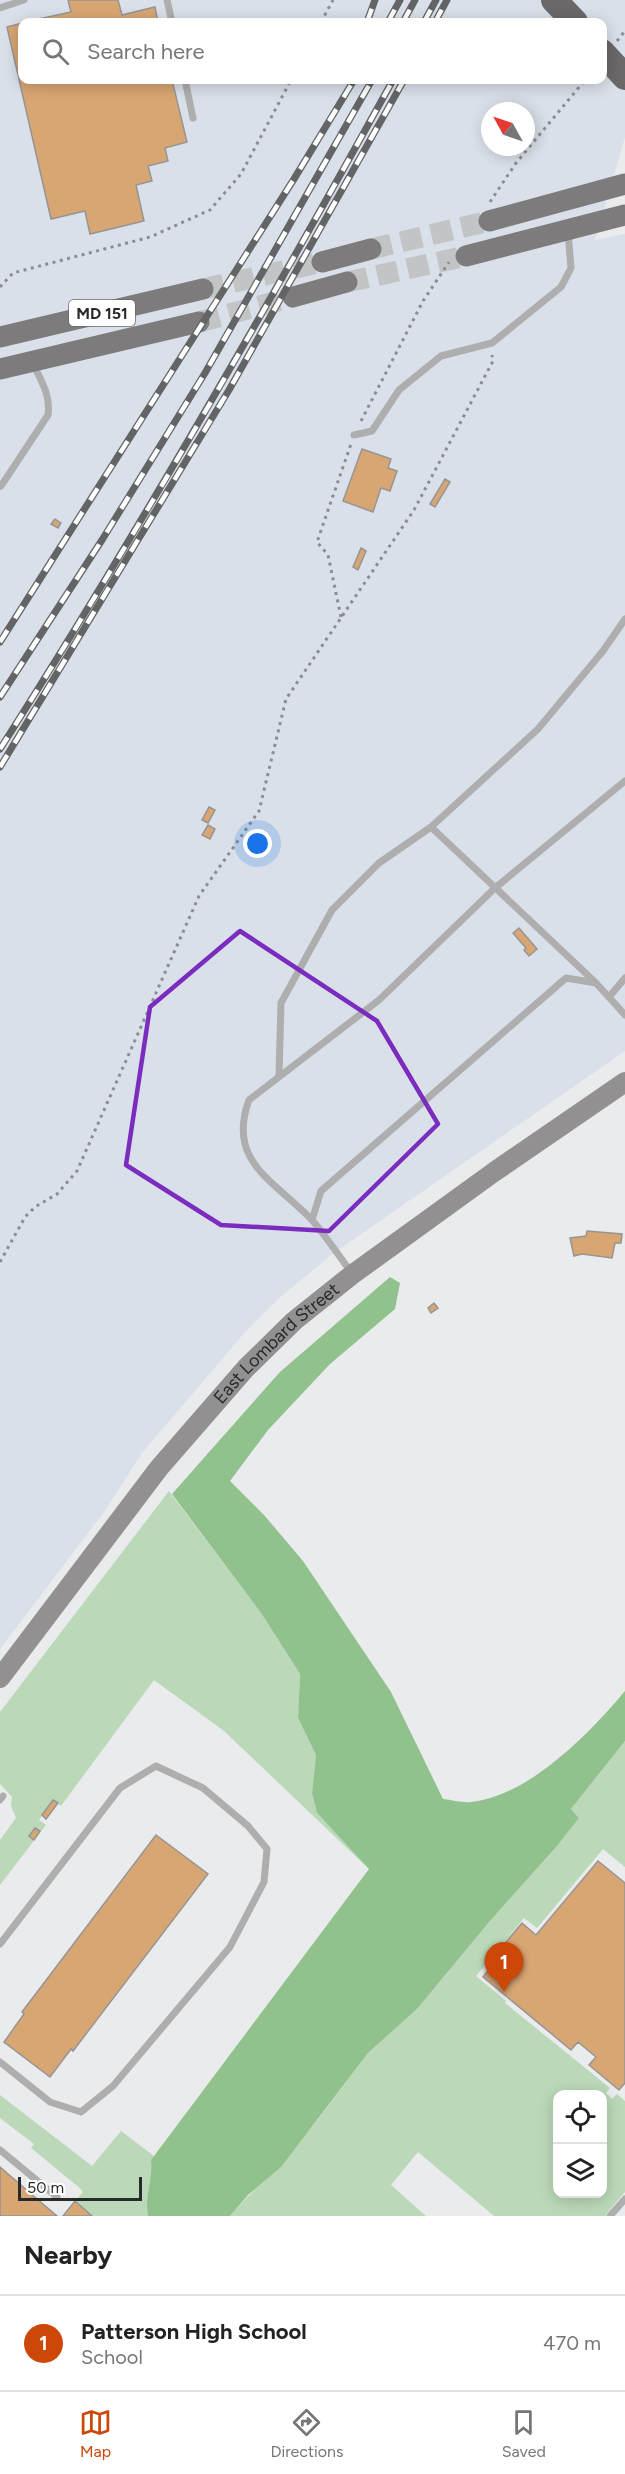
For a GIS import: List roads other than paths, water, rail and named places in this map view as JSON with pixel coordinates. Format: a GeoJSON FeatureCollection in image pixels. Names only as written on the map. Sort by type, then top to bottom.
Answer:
{"type":"FeatureCollection","features":[{"type":"Feature","properties":{"kind":"highway"},"geometry":{"type":"LineString","coordinates":[[554,0],[571,18]]}},
{"type":"Feature","properties":{"kind":"highway"},"geometry":{"type":"LineString","coordinates":[[607,57],[625,77]]}},
{"type":"Feature","properties":{"kind":"main road"},"geometry":{"type":"LineString","coordinates":[[490,212],[625,184]]}},
{"type":"Feature","properties":{"kind":"main road"},"geometry":{"type":"LineString","coordinates":[[458,259],[625,215]]}},
{"type":"Feature","properties":{"kind":"main road"},"geometry":{"type":"LineString","coordinates":[[322,262],[371,249]]}},
{"type":"Feature","properties":{"kind":"main road"},"geometry":{"type":"LineString","coordinates":[[293,297],[347,282]]}},
{"type":"Feature","properties":{"kind":"main road","name":"MD 151"},"geometry":{"type":"LineString","coordinates":[[0,338],[203,289]]}},
{"type":"Feature","properties":{"kind":"main road","name":"MD 151"},"geometry":{"type":"LineString","coordinates":[[0,369],[199,322]]}},
{"type":"Feature","properties":{"kind":"main road","name":"East Lombard Street"},"geometry":{"type":"LineString","coordinates":[[0,1678],[159,1468],[239,1376],[294,1321],[353,1274],[494,1172],[625,1082]]}},
{"type":"Feature","properties":{"kind":"lane"},"geometry":{"type":"LineString","coordinates":[[0,8],[24,0]]}},
{"type":"Feature","properties":{"kind":"lane"},"geometry":{"type":"LineString","coordinates":[[167,0],[171,18]]}},
{"type":"Feature","properties":{"kind":"lane"},"geometry":{"type":"LineString","coordinates":[[186,84],[194,118]]}},
{"type":"Feature","properties":{"kind":"lane"},"geometry":{"type":"LineString","coordinates":[[354,435],[372,431],[399,390],[441,356],[492,343],[561,287],[571,268],[568,230]]}},
{"type":"Feature","properties":{"kind":"lane"},"geometry":{"type":"LineString","coordinates":[[0,486],[48,415],[46,392],[32,362]]}},
{"type":"Feature","properties":{"kind":"lane"},"geometry":{"type":"LineString","coordinates":[[279,1076],[281,1003],[332,910],[379,863],[431,827],[538,729],[623,627],[625,619]]}},
{"type":"Feature","properties":{"kind":"lane"},"geometry":{"type":"LineString","coordinates":[[353,1274],[312,1220],[264,1176],[245,1149],[242,1120],[249,1100],[379,1000],[495,888],[625,781]]}},
{"type":"Feature","properties":{"kind":"lane"},"geometry":{"type":"LineString","coordinates":[[431,827],[596,983],[625,1016]]}},
{"type":"Feature","properties":{"kind":"lane"},"geometry":{"type":"LineString","coordinates":[[312,1220],[321,1191],[566,978],[596,983]]}},
{"type":"Feature","properties":{"kind":"lane"},"geometry":{"type":"LineString","coordinates":[[609,997],[625,978]]}},
{"type":"Feature","properties":{"kind":"lane"},"geometry":{"type":"LineString","coordinates":[[0,1944],[120,1788],[156,1766],[202,1788],[248,1826],[267,1849],[264,1882],[230,1947],[113,2086],[81,2112],[50,2102],[0,2062]]}},
{"type":"Feature","properties":{"kind":"lane"},"geometry":{"type":"LineString","coordinates":[[0,2150],[57,2197]]}},
{"type":"Feature","properties":{"kind":"lane"},"geometry":{"type":"LineString","coordinates":[[610,2216],[625,2199]]}},
{"type":"Feature","properties":{"kind":"tunnel"},"geometry":{"type":"LineString","coordinates":[[371,249],[489,221]]}},
{"type":"Feature","properties":{"kind":"tunnel"},"geometry":{"type":"LineString","coordinates":[[347,282],[466,256]]}},
{"type":"Feature","properties":{"kind":"tunnel"},"geometry":{"type":"LineString","coordinates":[[203,289],[322,262]]}},
{"type":"Feature","properties":{"kind":"tunnel"},"geometry":{"type":"LineString","coordinates":[[199,322],[293,297]]}},
{"type":"Feature","properties":{"kind":"railway"},"geometry":{"type":"LineString","coordinates":[[368,18],[375,0]]}},
{"type":"Feature","properties":{"kind":"railway"},"geometry":{"type":"LineString","coordinates":[[390,18],[400,0]]}},
{"type":"Feature","properties":{"kind":"railway"},"geometry":{"type":"LineString","coordinates":[[405,18],[415,0]]}},
{"type":"Feature","properties":{"kind":"railway"},"geometry":{"type":"LineString","coordinates":[[426,18],[436,0]]}},
{"type":"Feature","properties":{"kind":"railway"},"geometry":{"type":"LineString","coordinates":[[437,18],[447,0]]}},
{"type":"Feature","properties":{"kind":"railway"},"geometry":{"type":"LineString","coordinates":[[0,642],[294,179],[352,84]]}},
{"type":"Feature","properties":{"kind":"railway"},"geometry":{"type":"LineString","coordinates":[[0,697],[102,540],[205,373],[370,84]]}},
{"type":"Feature","properties":{"kind":"railway"},"geometry":{"type":"LineString","coordinates":[[0,749],[202,418],[391,84]]}},
{"type":"Feature","properties":{"kind":"railway"},"geometry":{"type":"LineString","coordinates":[[0,767],[229,390],[402,84]]}},
{"type":"Feature","properties":{"kind":"place","name":"Patterson High School"},"geometry":{"type":"Point","coordinates":[504,1992]}}]}
